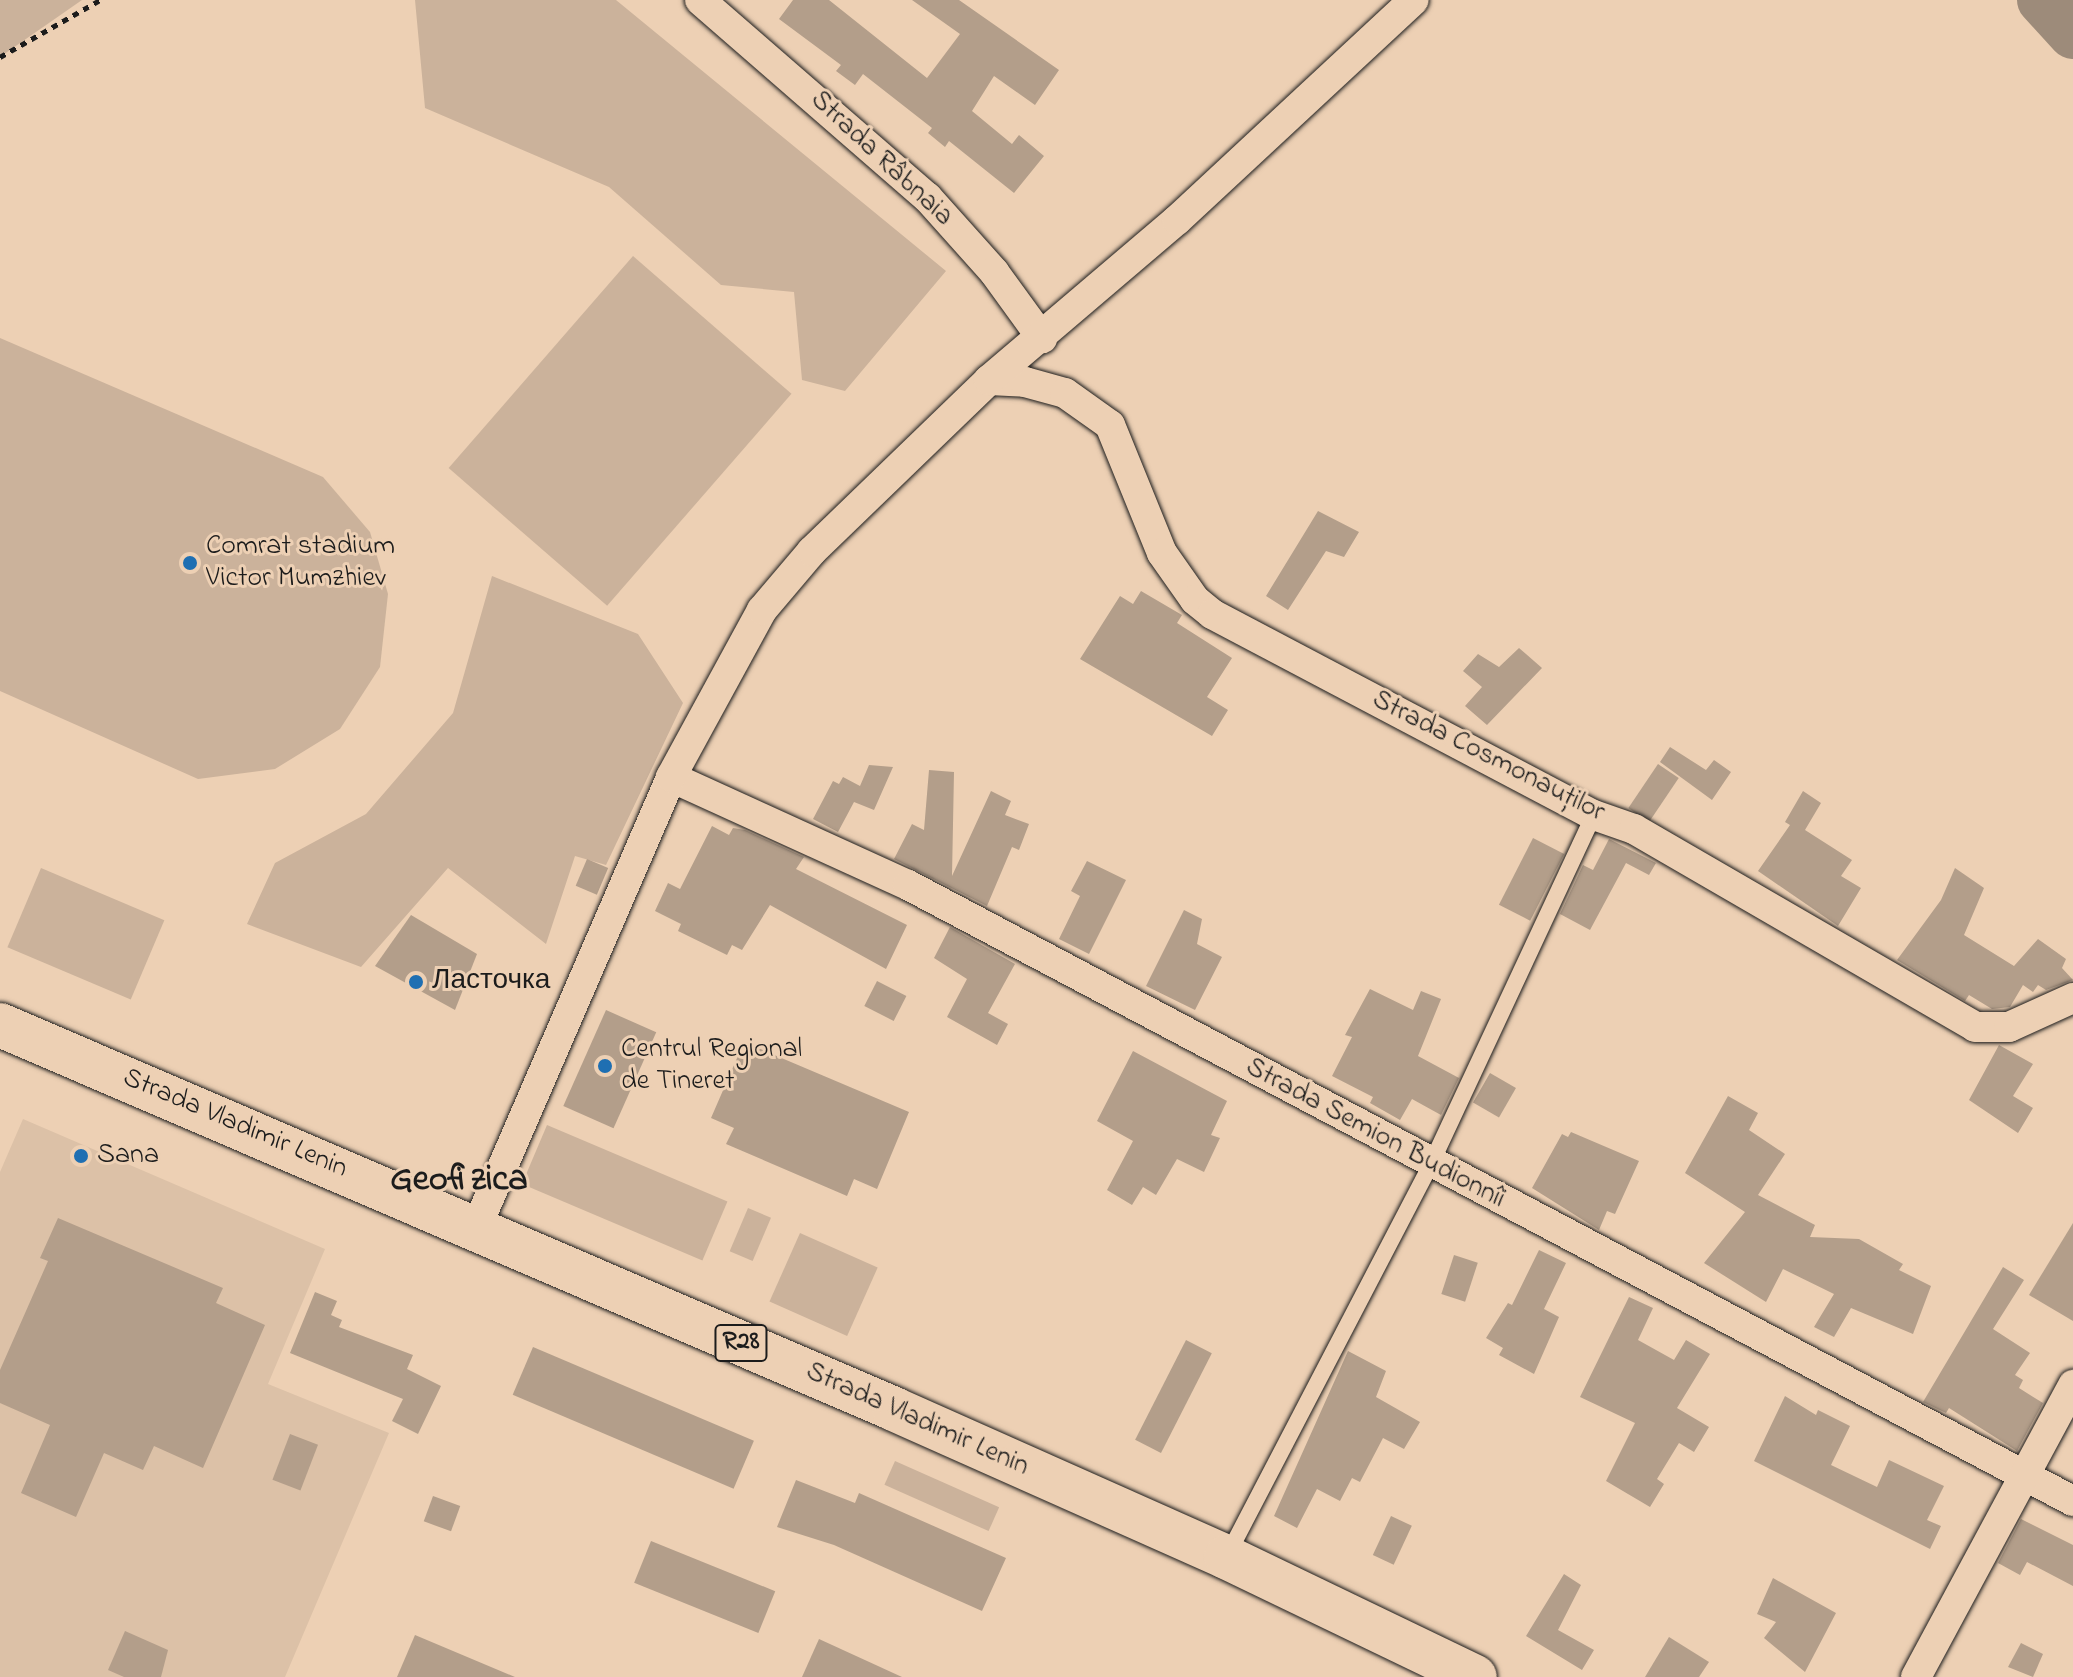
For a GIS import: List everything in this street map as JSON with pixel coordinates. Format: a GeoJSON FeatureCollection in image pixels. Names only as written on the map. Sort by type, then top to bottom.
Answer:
{"type":"FeatureCollection","features":[{"type":"Feature","properties":{"kind":"main road","name":"Strada Vladimir Lenin"},"geometry":{"type":"LineString","coordinates":[[0,1025],[477,1226],[1226,1557],[1475,1677]]}},
{"type":"Feature","properties":{"kind":"street","name":"Strada Râbnaia"},"geometry":{"type":"LineString","coordinates":[[700,0],[927,197],[994,272],[1042,338]]}},
{"type":"Feature","properties":{"kind":"street"},"geometry":{"type":"LineString","coordinates":[[477,1226],[671,777],[762,610],[812,551],[989,380],[1042,338],[1414,0]]}},
{"type":"Feature","properties":{"kind":"street","name":"Strada Cosmonauților"},"geometry":{"type":"LineString","coordinates":[[989,380],[1025,382],[1065,393],[1110,425],[1162,553],[1195,600],[1212,614],[1594,815],[1634,829],[1975,1027],[2009,1027],[2073,998]]}},
{"type":"Feature","properties":{"kind":"street","name":"Strada Semion Budionnîi"},"geometry":{"type":"LineString","coordinates":[[671,777],[908,885],[2073,1501]]}},
{"type":"Feature","properties":{"kind":"street"},"geometry":{"type":"LineString","coordinates":[[1916,1677],[2073,1385]]}},
{"type":"Feature","properties":{"kind":"lane"},"geometry":{"type":"LineString","coordinates":[[1226,1557],[1431,1164],[1594,815]]}},
{"type":"Feature","properties":{"kind":"path"},"geometry":{"type":"LineString","coordinates":[[0,57],[100,0]]}},
{"type":"Feature","properties":{"kind":"shaded area"},"geometry":{"type":"Polygon","coordinates":[[[0,0],[82,0],[0,57],[0,0]]]}},
{"type":"Feature","properties":{"kind":"shaded area"},"geometry":{"type":"Polygon","coordinates":[[[415,0],[616,0],[946,271],[845,391],[802,380],[794,292],[721,285],[609,187],[425,108],[415,0]]]}},
{"type":"Feature","properties":{"kind":"shaded area"},"geometry":{"type":"Polygon","coordinates":[[[633,256],[791,394],[607,606],[449,468],[633,256]]]}},
{"type":"Feature","properties":{"kind":"shaded area","name":"Comrat stadium Victor Mumzhiev"},"geometry":{"type":"Polygon","coordinates":[[[0,338],[323,477],[370,532],[388,594],[380,667],[340,729],[275,769],[198,779],[0,691],[0,338]]]}},
{"type":"Feature","properties":{"kind":"shaded area"},"geometry":{"type":"Polygon","coordinates":[[[492,576],[638,634],[683,703],[606,865],[575,856],[546,944],[448,868],[361,967],[247,924],[275,863],[366,814],[453,713],[492,576]]]}},
{"type":"Feature","properties":{"kind":"shaded area"},"geometry":{"type":"Polygon","coordinates":[[[41,868],[164,920],[131,1000],[7,947],[41,868]]]}},
{"type":"Feature","properties":{"kind":"shaded area"},"geometry":{"type":"Polygon","coordinates":[[[23,1119],[325,1249],[268,1384],[389,1433],[285,1677],[0,1677],[0,1172],[23,1119]]]}},
{"type":"Feature","properties":{"kind":"shaded area"},"geometry":{"type":"Polygon","coordinates":[[[547,1125],[727,1202],[702,1260],[522,1184],[547,1125]]]}},
{"type":"Feature","properties":{"kind":"shaded area"},"geometry":{"type":"Polygon","coordinates":[[[748,1208],[771,1218],[753,1261],[730,1251],[748,1208]]]}},
{"type":"Feature","properties":{"kind":"shaded area"},"geometry":{"type":"Polygon","coordinates":[[[800,1233],[878,1268],[847,1336],[769,1302],[800,1233]]]}},
{"type":"Feature","properties":{"kind":"shaded area"},"geometry":{"type":"Polygon","coordinates":[[[895,1461],[999,1507],[989,1531],[884,1485],[895,1461]]]}},
{"type":"Feature","properties":{"kind":"building"},"geometry":{"type":"Polygon","coordinates":[[[793,0],[829,0],[927,78],[960,34],[912,0],[959,0],[1059,70],[1035,105],[994,76],[972,111],[1012,144],[1019,135],[1044,156],[1014,193],[949,141],[945,147],[928,133],[932,128],[863,74],[855,85],[836,71],[841,65],[779,19],[793,0]]]}},
{"type":"Feature","properties":{"kind":"building"},"geometry":{"type":"Polygon","coordinates":[[[1318,511],[1359,532],[1344,557],[1326,551],[1288,610],[1266,596],[1318,511]]]}},
{"type":"Feature","properties":{"kind":"building"},"geometry":{"type":"Polygon","coordinates":[[[1141,591],[1182,615],[1177,623],[1232,658],[1207,697],[1228,710],[1212,736],[1080,659],[1120,596],[1133,604],[1141,591]]]}},
{"type":"Feature","properties":{"kind":"building"},"geometry":{"type":"Polygon","coordinates":[[[1519,648],[1542,668],[1487,725],[1465,706],[1482,687],[1463,671],[1478,654],[1499,667],[1519,648]]]}},
{"type":"Feature","properties":{"kind":"building"},"geometry":{"type":"Polygon","coordinates":[[[1670,747],[1706,770],[1714,760],[1731,772],[1712,800],[1660,762],[1670,747]]]}},
{"type":"Feature","properties":{"kind":"building"},"geometry":{"type":"Polygon","coordinates":[[[1658,764],[1679,778],[1649,822],[1628,808],[1658,764]]]}},
{"type":"Feature","properties":{"kind":"building"},"geometry":{"type":"Polygon","coordinates":[[[869,765],[893,767],[874,810],[854,802],[838,832],[813,819],[833,781],[839,784],[843,777],[860,786],[869,765]]]}},
{"type":"Feature","properties":{"kind":"building"},"geometry":{"type":"Polygon","coordinates":[[[929,770],[954,772],[952,876],[991,791],[1011,801],[1005,815],[1029,824],[1019,850],[1012,847],[987,906],[894,859],[912,824],[924,830],[929,770]]]}},
{"type":"Feature","properties":{"kind":"building"},"geometry":{"type":"Polygon","coordinates":[[[1803,791],[1821,803],[1805,830],[1852,860],[1841,876],[1861,888],[1838,926],[1758,871],[1790,825],[1785,822],[1803,791]]]}},
{"type":"Feature","properties":{"kind":"building"},"geometry":{"type":"Polygon","coordinates":[[[712,826],[729,835],[733,828],[745,830],[804,857],[796,869],[907,925],[886,969],[770,905],[742,950],[732,945],[727,955],[678,931],[681,924],[655,911],[668,883],[680,889],[712,826]]]}},
{"type":"Feature","properties":{"kind":"building"},"geometry":{"type":"Polygon","coordinates":[[[1533,838],[1564,854],[1530,921],[1499,905],[1533,838]]]}},
{"type":"Feature","properties":{"kind":"building"},"geometry":{"type":"Polygon","coordinates":[[[1609,839],[1656,863],[1649,875],[1626,863],[1590,930],[1560,914],[1583,865],[1593,870],[1609,839]]]}},
{"type":"Feature","properties":{"kind":"building"},"geometry":{"type":"Polygon","coordinates":[[[587,859],[608,868],[597,895],[576,886],[587,859]]]}},
{"type":"Feature","properties":{"kind":"building"},"geometry":{"type":"Polygon","coordinates":[[[1087,861],[1126,880],[1089,954],[1059,939],[1080,896],[1071,891],[1087,861]]]}},
{"type":"Feature","properties":{"kind":"building"},"geometry":{"type":"Polygon","coordinates":[[[1955,868],[1984,888],[1964,935],[2014,966],[2038,939],[2066,959],[2062,968],[2073,980],[2046,990],[2038,985],[2033,992],[2023,985],[2010,1007],[1992,1009],[1969,995],[1965,1001],[1897,960],[1941,900],[1955,868]]]}},
{"type":"Feature","properties":{"kind":"building"},"geometry":{"type":"Polygon","coordinates":[[[1184,910],[1202,919],[1197,944],[1222,957],[1195,1010],[1146,986],[1184,910]]]}},
{"type":"Feature","properties":{"kind":"building"},"geometry":{"type":"Polygon","coordinates":[[[411,915],[477,954],[455,1010],[375,966],[411,915]]]}},
{"type":"Feature","properties":{"kind":"building"},"geometry":{"type":"Polygon","coordinates":[[[950,927],[1015,964],[988,1013],[1008,1024],[997,1045],[947,1017],[967,979],[934,958],[950,927]]]}},
{"type":"Feature","properties":{"kind":"building"},"geometry":{"type":"Polygon","coordinates":[[[877,981],[906,996],[894,1021],[864,1006],[877,981]]]}},
{"type":"Feature","properties":{"kind":"building"},"geometry":{"type":"Polygon","coordinates":[[[1370,989],[1413,1010],[1421,991],[1441,999],[1418,1056],[1459,1078],[1441,1115],[1412,1099],[1400,1120],[1370,1103],[1373,1097],[1332,1076],[1352,1037],[1345,1035],[1370,989]]]}},
{"type":"Feature","properties":{"kind":"building"},"geometry":{"type":"Polygon","coordinates":[[[606,1010],[656,1032],[614,1128],[563,1106],[606,1010]]]}},
{"type":"Feature","properties":{"kind":"building"},"geometry":{"type":"Polygon","coordinates":[[[744,1042],[909,1112],[877,1189],[854,1179],[847,1196],[726,1144],[734,1128],[711,1118],[744,1042]]]}},
{"type":"Feature","properties":{"kind":"building"},"geometry":{"type":"Polygon","coordinates":[[[1999,1045],[2033,1064],[2013,1096],[2033,1108],[2018,1133],[1969,1100],[1999,1045]]]}},
{"type":"Feature","properties":{"kind":"building"},"geometry":{"type":"Polygon","coordinates":[[[1133,1051],[1227,1101],[1211,1135],[1220,1138],[1204,1172],[1177,1159],[1156,1195],[1143,1187],[1132,1205],[1107,1190],[1133,1141],[1097,1121],[1133,1051]]]}},
{"type":"Feature","properties":{"kind":"building"},"geometry":{"type":"Polygon","coordinates":[[[1490,1073],[1516,1088],[1499,1117],[1473,1102],[1490,1073]]]}},
{"type":"Feature","properties":{"kind":"building"},"geometry":{"type":"Polygon","coordinates":[[[1728,1096],[1758,1113],[1749,1130],[1785,1154],[1758,1195],[1815,1225],[1810,1237],[1859,1239],[1903,1264],[1899,1270],[1931,1286],[1913,1334],[1851,1308],[1834,1337],[1814,1327],[1834,1294],[1783,1269],[1766,1302],[1704,1263],[1745,1212],[1685,1173],[1728,1096]]]}},
{"type":"Feature","properties":{"kind":"building"},"geometry":{"type":"Polygon","coordinates":[[[1571,1132],[1639,1161],[1615,1214],[1607,1211],[1599,1230],[1532,1188],[1562,1134],[1568,1137],[1571,1132]]]}},
{"type":"Feature","properties":{"kind":"building"},"geometry":{"type":"Polygon","coordinates":[[[58,1218],[223,1288],[216,1303],[265,1325],[203,1468],[154,1446],[143,1470],[104,1453],[76,1517],[21,1493],[50,1425],[0,1403],[0,1370],[48,1261],[40,1258],[58,1218]]]}},
{"type":"Feature","properties":{"kind":"building"},"geometry":{"type":"Polygon","coordinates":[[[2073,1223],[2073,1321],[2029,1295],[2073,1223]]]}},
{"type":"Feature","properties":{"kind":"building"},"geometry":{"type":"Polygon","coordinates":[[[1539,1250],[1566,1263],[1544,1309],[1559,1317],[1534,1374],[1499,1355],[1503,1348],[1486,1338],[1508,1303],[1512,1305],[1539,1250]]]}},
{"type":"Feature","properties":{"kind":"building"},"geometry":{"type":"Polygon","coordinates":[[[1454,1255],[1478,1263],[1465,1302],[1441,1294],[1454,1255]]]}},
{"type":"Feature","properties":{"kind":"building"},"geometry":{"type":"Polygon","coordinates":[[[2003,1267],[2024,1280],[1993,1329],[2030,1353],[2015,1375],[2023,1380],[2019,1388],[2043,1403],[2017,1451],[1949,1408],[1946,1413],[1923,1402],[2003,1267]]]}},
{"type":"Feature","properties":{"kind":"building"},"geometry":{"type":"Polygon","coordinates":[[[315,1292],[337,1301],[331,1315],[342,1320],[339,1327],[413,1355],[407,1369],[441,1386],[418,1434],[392,1421],[403,1399],[290,1353],[315,1292]]]}},
{"type":"Feature","properties":{"kind":"building"},"geometry":{"type":"Polygon","coordinates":[[[1629,1297],[1653,1308],[1638,1340],[1674,1360],[1686,1340],[1710,1354],[1677,1408],[1709,1427],[1694,1452],[1679,1443],[1657,1479],[1664,1484],[1650,1507],[1606,1481],[1635,1423],[1580,1397],[1629,1297]]]}},
{"type":"Feature","properties":{"kind":"building"},"geometry":{"type":"Polygon","coordinates":[[[1186,1340],[1212,1353],[1161,1453],[1135,1440],[1186,1340]]]}},
{"type":"Feature","properties":{"kind":"building"},"geometry":{"type":"Polygon","coordinates":[[[533,1347],[754,1441],[734,1489],[513,1395],[533,1347]]]}},
{"type":"Feature","properties":{"kind":"building"},"geometry":{"type":"Polygon","coordinates":[[[1348,1351],[1386,1371],[1376,1397],[1420,1422],[1404,1449],[1383,1438],[1360,1482],[1352,1478],[1340,1501],[1317,1489],[1297,1528],[1274,1516],[1348,1351]]]}},
{"type":"Feature","properties":{"kind":"building"},"geometry":{"type":"Polygon","coordinates":[[[1785,1396],[1816,1415],[1818,1410],[1850,1426],[1831,1465],[1877,1487],[1889,1460],[1944,1486],[1927,1520],[1941,1526],[1930,1549],[1754,1461],[1785,1396]]]}},
{"type":"Feature","properties":{"kind":"building"},"geometry":{"type":"Polygon","coordinates":[[[290,1434],[318,1445],[300,1490],[272,1480],[290,1434]]]}},
{"type":"Feature","properties":{"kind":"building"},"geometry":{"type":"Polygon","coordinates":[[[796,1480],[855,1503],[859,1493],[1006,1558],[982,1611],[834,1545],[777,1527],[796,1480]]]}},
{"type":"Feature","properties":{"kind":"building"},"geometry":{"type":"Polygon","coordinates":[[[433,1496],[460,1506],[451,1531],[424,1521],[433,1496]]]}},
{"type":"Feature","properties":{"kind":"building"},"geometry":{"type":"Polygon","coordinates":[[[1391,1516],[1412,1526],[1394,1565],[1373,1555],[1391,1516]]]}},
{"type":"Feature","properties":{"kind":"building"},"geometry":{"type":"Polygon","coordinates":[[[2021,1519],[2073,1545],[2073,1586],[2027,1562],[2020,1575],[1998,1563],[2021,1519]]]}},
{"type":"Feature","properties":{"kind":"building"},"geometry":{"type":"Polygon","coordinates":[[[651,1541],[775,1591],[758,1633],[634,1583],[651,1541]]]}},
{"type":"Feature","properties":{"kind":"building"},"geometry":{"type":"Polygon","coordinates":[[[1564,1574],[1581,1585],[1558,1630],[1594,1650],[1582,1670],[1526,1636],[1564,1574]]]}},
{"type":"Feature","properties":{"kind":"building"},"geometry":{"type":"Polygon","coordinates":[[[1773,1578],[1836,1613],[1805,1672],[1764,1638],[1776,1622],[1757,1614],[1773,1578]]]}},
{"type":"Feature","properties":{"kind":"building"},"geometry":{"type":"Polygon","coordinates":[[[125,1631],[168,1650],[161,1677],[124,1677],[108,1670],[125,1631]]]}},
{"type":"Feature","properties":{"kind":"building"},"geometry":{"type":"Polygon","coordinates":[[[415,1635],[515,1677],[397,1677],[415,1635]]]}},
{"type":"Feature","properties":{"kind":"building"},"geometry":{"type":"Polygon","coordinates":[[[1669,1637],[1709,1662],[1699,1677],[1645,1677],[1669,1637]]]}},
{"type":"Feature","properties":{"kind":"building"},"geometry":{"type":"Polygon","coordinates":[[[819,1639],[902,1677],[802,1677],[819,1639]]]}},
{"type":"Feature","properties":{"kind":"building"},"geometry":{"type":"Polygon","coordinates":[[[2021,1643],[2043,1654],[2033,1677],[2008,1667],[2021,1643]]]}},
{"type":"Feature","properties":{"kind":"waterway"},"geometry":{"type":"LineString","coordinates":[[2042,0],[2073,34]]}},
{"type":"Feature","properties":{"kind":"place","name":"Comrat stadium Victor Mumzhiev"},"geometry":{"type":"Point","coordinates":[190,563]}},
{"type":"Feature","properties":{"kind":"place","name":"Ласточка"},"geometry":{"type":"Point","coordinates":[416,982]}},
{"type":"Feature","properties":{"kind":"place","name":"Centrul Regional de Tineret"},"geometry":{"type":"Point","coordinates":[605,1066]}},
{"type":"Feature","properties":{"kind":"place","name":"Sana"},"geometry":{"type":"Point","coordinates":[81,1156]}},
{"type":"Feature","properties":{"kind":"district","name":"Geofizica"},"geometry":{"type":"Point","coordinates":[459,1181]}}]}
